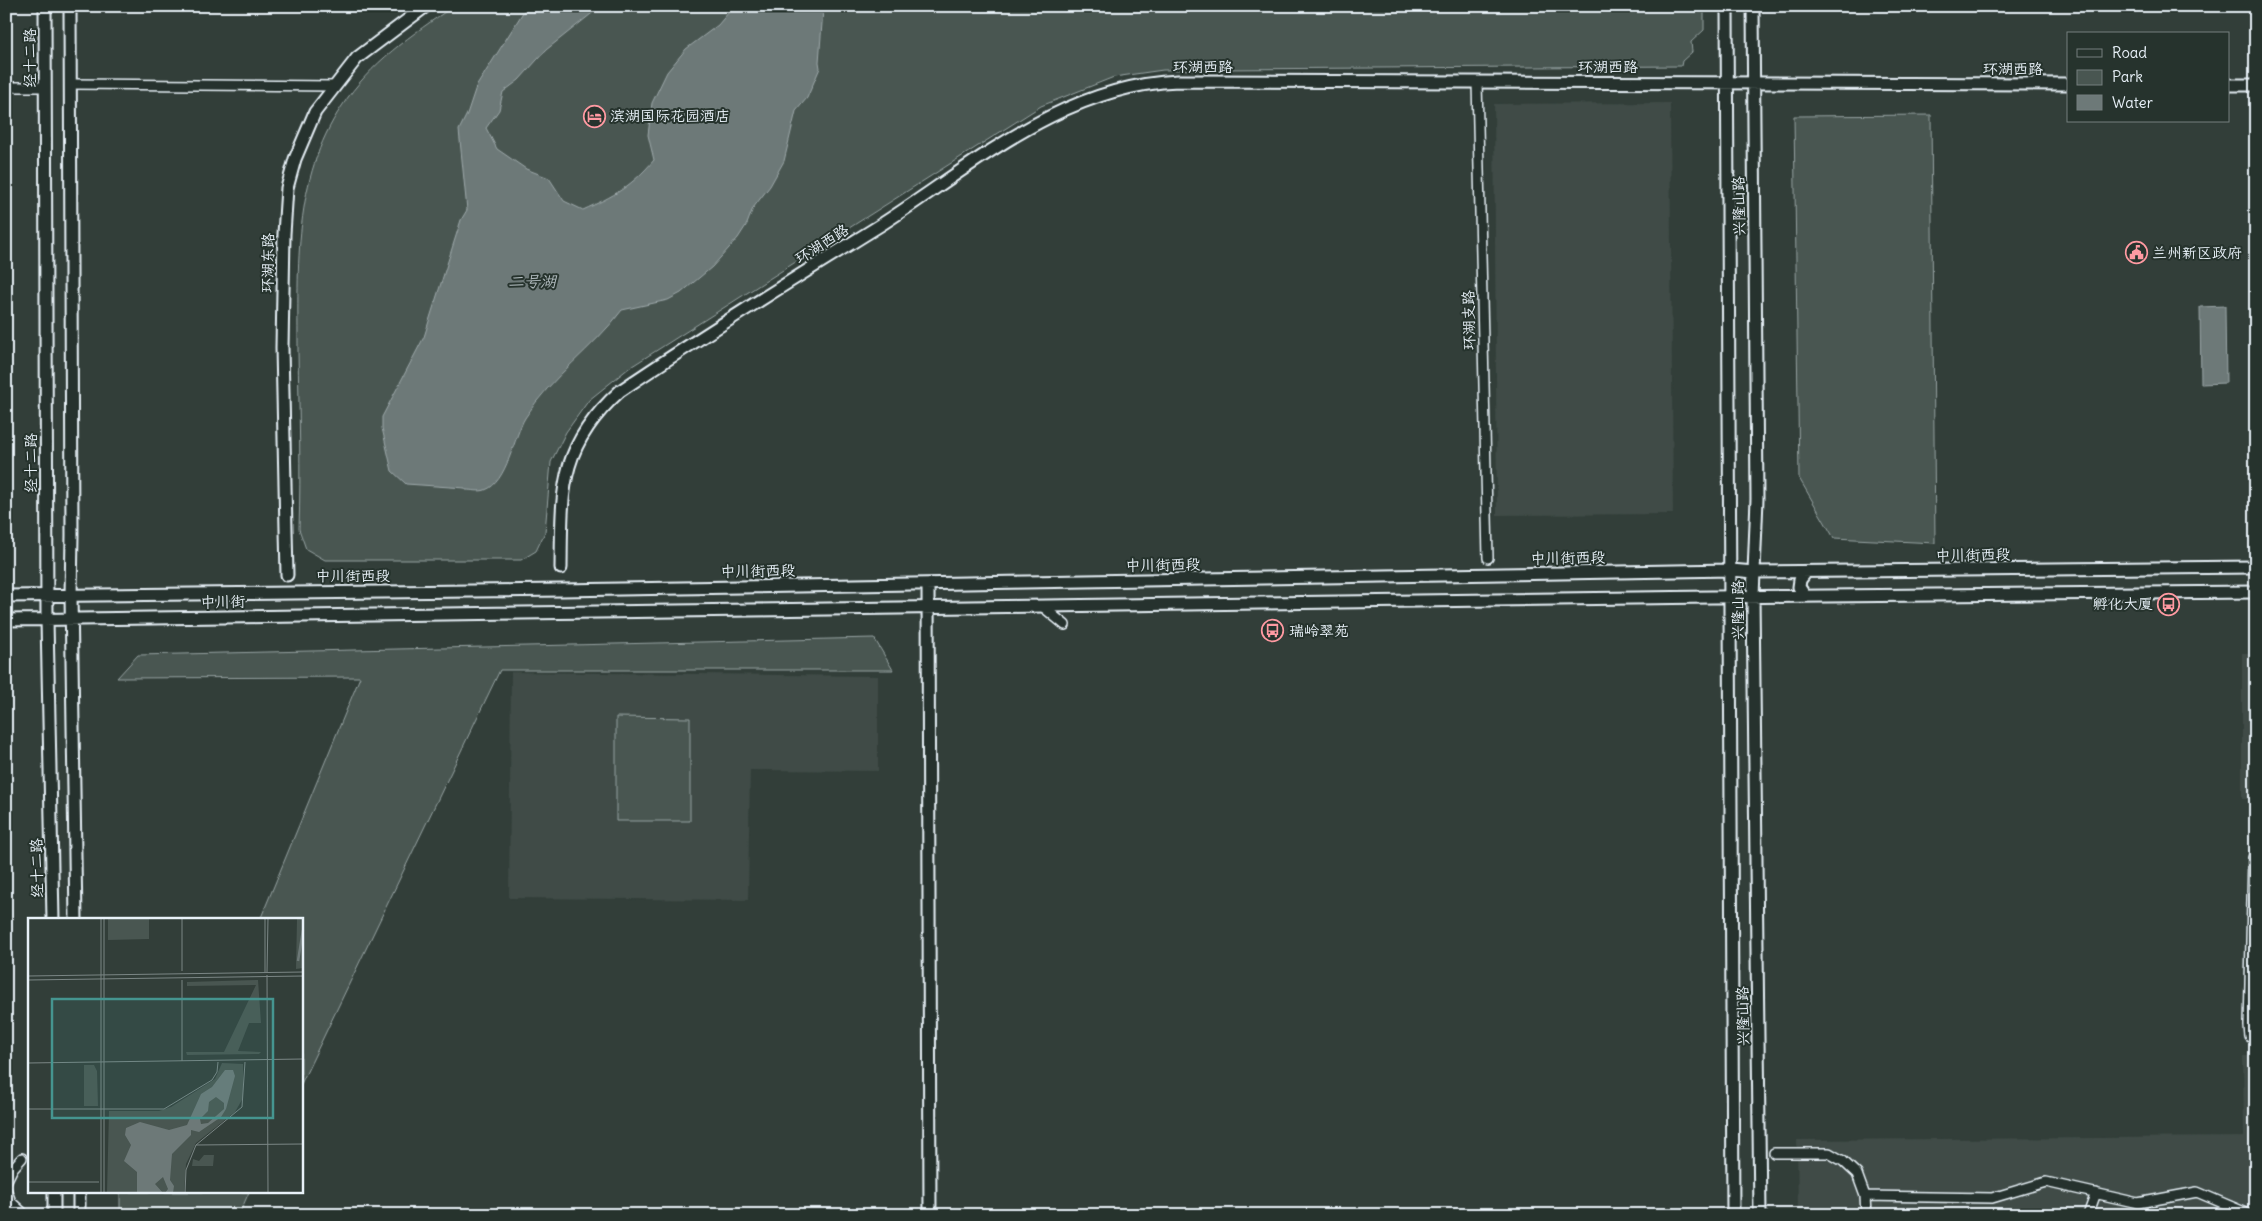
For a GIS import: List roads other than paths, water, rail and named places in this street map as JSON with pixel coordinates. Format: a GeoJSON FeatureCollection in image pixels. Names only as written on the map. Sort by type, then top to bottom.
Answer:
{"type":"FeatureCollection","features":[{"type":"Feature","properties":{"kind":"main road","name":"经十二路"},"geometry":{"type":"LineString","coordinates":[[44,6],[46,620],[53,918]]}},
{"type":"Feature","properties":{"kind":"main road"},"geometry":{"type":"LineString","coordinates":[[70,6],[71,596],[76,918]]}},
{"type":"Feature","properties":{"kind":"main road","name":"环湖东路"},"geometry":{"type":"LineString","coordinates":[[287,575],[282,348],[284,234],[288,188],[295,159],[315,112],[357,58],[426,6]]}},
{"type":"Feature","properties":{"kind":"main road","name":"兴隆山路"},"geometry":{"type":"LineString","coordinates":[[1727,6],[1733,1215]]}},
{"type":"Feature","properties":{"kind":"main road","name":"兴隆山路"},"geometry":{"type":"LineString","coordinates":[[1753,6],[1757,499],[1753,596],[1760,1215]]}},
{"type":"Feature","properties":{"kind":"main road","name":"环湖西路"},"geometry":{"type":"LineString","coordinates":[[561,568],[562,520],[567,467],[586,427],[600,408],[620,391],[661,363],[1042,120],[1117,90],[1160,82],[2067,84]]}},
{"type":"Feature","properties":{"kind":"main road"},"geometry":{"type":"LineString","coordinates":[[2230,85],[2256,86]]}},
{"type":"Feature","properties":{"kind":"main road"},"geometry":{"type":"LineString","coordinates":[[2250,568],[2256,559]]}},
{"type":"Feature","properties":{"kind":"main road","name":"中川街西段"},"geometry":{"type":"LineString","coordinates":[[46,596],[928,584],[1731,570],[1806,572],[2250,568]]}},
{"type":"Feature","properties":{"kind":"main road"},"geometry":{"type":"LineString","coordinates":[[1805,596],[1799,588],[1800,580],[1806,572]]}},
{"type":"Feature","properties":{"kind":"main road"},"geometry":{"type":"LineString","coordinates":[[928,584],[930,1215]]}},
{"type":"Feature","properties":{"kind":"main road"},"geometry":{"type":"LineString","coordinates":[[928,607],[1731,596],[2256,592]]}},
{"type":"Feature","properties":{"kind":"main road"},"geometry":{"type":"LineString","coordinates":[[6,596],[46,596]]}},
{"type":"Feature","properties":{"kind":"main road","name":"中川街"},"geometry":{"type":"LineString","coordinates":[[6,620],[928,607]]}},
{"type":"Feature","properties":{"kind":"main road"},"geometry":{"type":"LineString","coordinates":[[54,1194],[54,1215]]}},
{"type":"Feature","properties":{"kind":"main road"},"geometry":{"type":"LineString","coordinates":[[79,1194],[79,1215]]}},
{"type":"Feature","properties":{"kind":"street","name":"环湖支路"},"geometry":{"type":"LineString","coordinates":[[1477,82],[1488,558]]}},
{"type":"Feature","properties":{"kind":"street"},"geometry":{"type":"LineString","coordinates":[[70,84],[335,86]]}},
{"type":"Feature","properties":{"kind":"street"},"geometry":{"type":"LineString","coordinates":[[6,87],[45,87]]}},
{"type":"Feature","properties":{"kind":"street"},"geometry":{"type":"LineString","coordinates":[[1042,606],[1065,624]]}},
{"type":"Feature","properties":{"kind":"street"},"geometry":{"type":"LineString","coordinates":[[2256,850],[2253,858],[2253,983],[2250,1037],[2256,1040]]}},
{"type":"Feature","properties":{"kind":"street"},"geometry":{"type":"LineString","coordinates":[[1774,1153],[1830,1152],[1857,1174],[1865,1196],[1866,1215]]}},
{"type":"Feature","properties":{"kind":"street"},"geometry":{"type":"LineString","coordinates":[[6,1182],[13,1168],[22,1158]]}},
{"type":"Feature","properties":{"kind":"street"},"geometry":{"type":"LineString","coordinates":[[1865,1196],[1992,1198],[2046,1182],[2138,1203],[2197,1192],[2254,1214]]}},
{"type":"Feature","properties":{"kind":"street"},"geometry":{"type":"LineString","coordinates":[[6,1189],[12,1202],[22,1212]]}},
{"type":"Feature","properties":{"kind":"street"},"geometry":{"type":"LineString","coordinates":[[2088,1215],[2096,1193]]}},
{"type":"Feature","properties":{"kind":"water","name":"二号湖"},"geometry":{"type":"Polygon","coordinates":[[[527,6],[601,6],[546,50],[519,80],[503,92],[499,110],[486,128],[497,149],[526,169],[549,178],[564,201],[583,210],[622,190],[654,160],[648,135],[652,103],[667,72],[686,49],[718,25],[734,6],[838,6],[823,10],[820,68],[807,98],[796,111],[784,161],[770,186],[753,208],[747,224],[738,238],[712,267],[681,293],[668,300],[622,310],[611,324],[535,403],[525,418],[504,469],[493,486],[478,491],[466,490],[465,488],[406,484],[392,471],[382,428],[382,417],[424,337],[461,220],[467,210],[459,130],[467,114],[476,87],[527,6]]]}},
{"type":"Feature","properties":{"kind":"water"},"geometry":{"type":"Polygon","coordinates":[[[2225,306],[2226,383],[2201,384],[2200,307],[2225,306]]]}},
{"type":"Feature","properties":{"kind":"place","name":"滨湖国际花园酒店"},"geometry":{"type":"Point","coordinates":[594,116]}},
{"type":"Feature","properties":{"kind":"place","name":"兰州新区政府"},"geometry":{"type":"Point","coordinates":[2136,253]}},
{"type":"Feature","properties":{"kind":"place","name":"孵化大厦"},"geometry":{"type":"Point","coordinates":[2169,604]}},
{"type":"Feature","properties":{"kind":"place","name":"瑞岭翠苑"},"geometry":{"type":"Point","coordinates":[1273,631]}}]}
